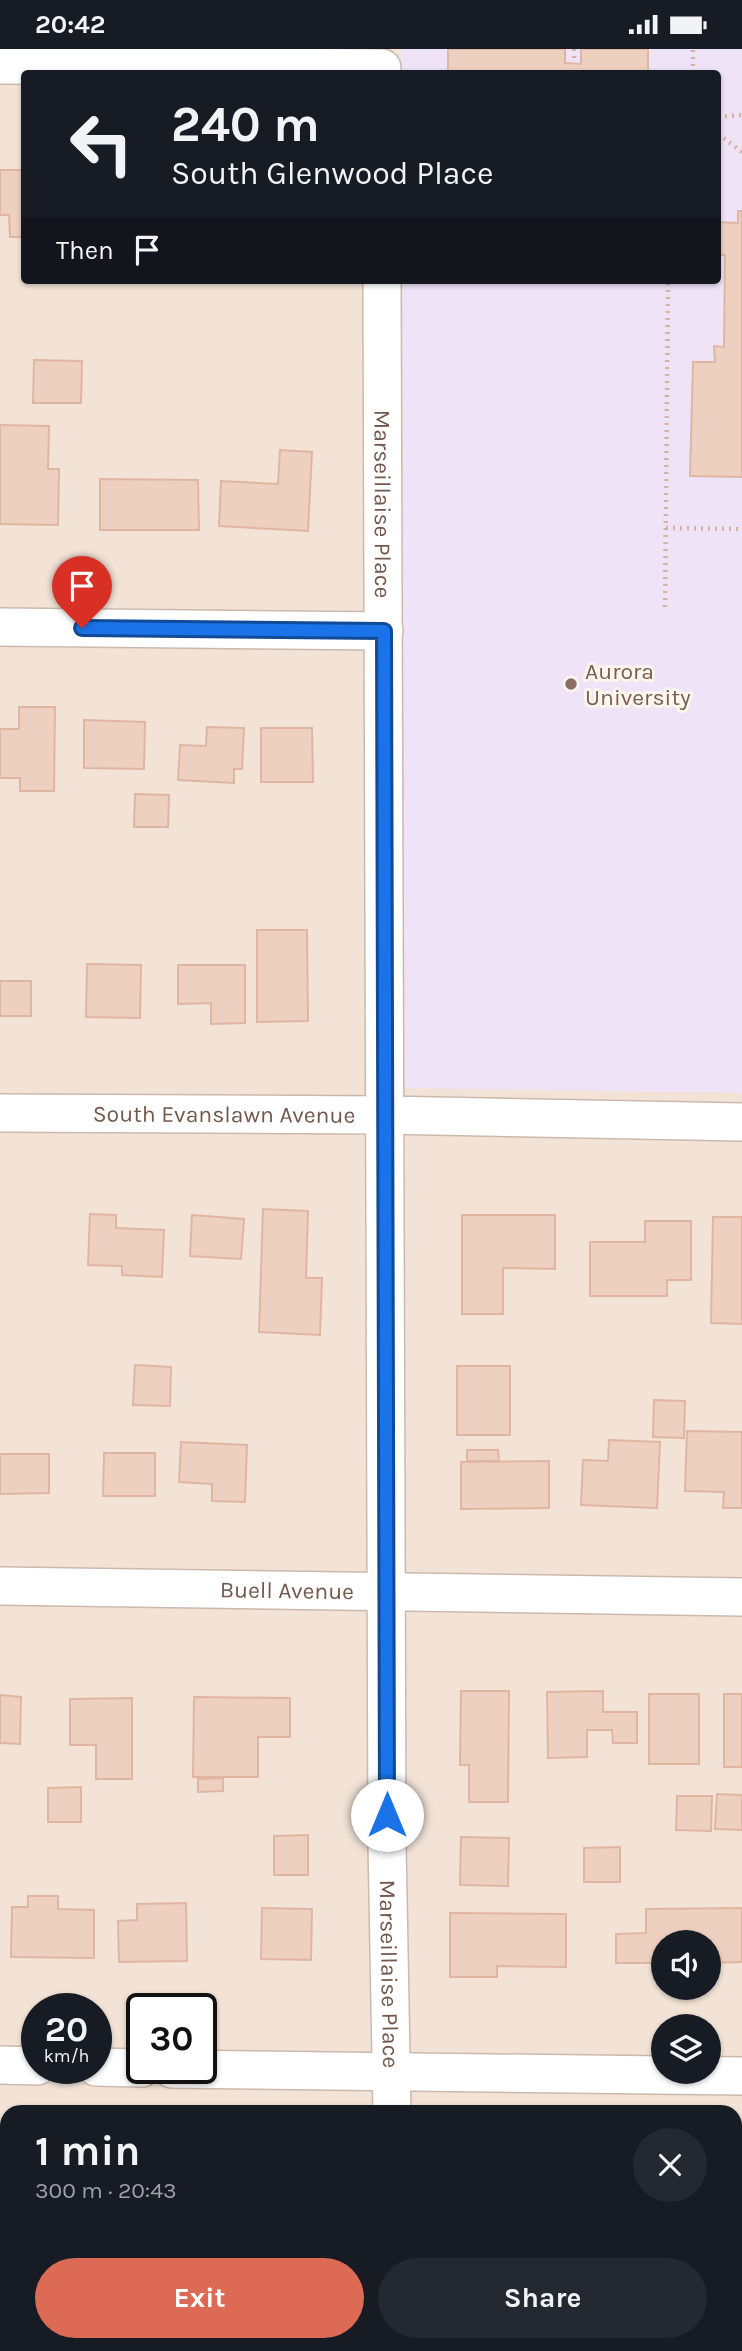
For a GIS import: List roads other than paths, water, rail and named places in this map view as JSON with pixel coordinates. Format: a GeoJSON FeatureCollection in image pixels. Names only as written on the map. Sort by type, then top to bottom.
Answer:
{"type":"FeatureCollection","features":[{"type":"Feature","properties":{"kind":"street"},"geometry":{"type":"LineString","coordinates":[[0,65],[381,63]]}},
{"type":"Feature","properties":{"kind":"street","name":"Marseillaise Place"},"geometry":{"type":"LineString","coordinates":[[382,284],[387,1843],[392,2105]]}},
{"type":"Feature","properties":{"kind":"street"},"geometry":{"type":"LineString","coordinates":[[0,627],[384,631]]}},
{"type":"Feature","properties":{"kind":"street","name":"South Evanslawn Avenue"},"geometry":{"type":"LineString","coordinates":[[0,1113],[385,1115],[742,1122]]}},
{"type":"Feature","properties":{"kind":"street","name":"Buell Avenue"},"geometry":{"type":"LineString","coordinates":[[0,1586],[742,1597]]}},
{"type":"Feature","properties":{"kind":"street"},"geometry":{"type":"LineString","coordinates":[[0,2065],[21,2066]]}},
{"type":"Feature","properties":{"kind":"street"},"geometry":{"type":"LineString","coordinates":[[217,2070],[742,2077]]}},
{"type":"Feature","properties":{"kind":"place","name":"Aurora University"},"geometry":{"type":"Point","coordinates":[571,684]}}]}
